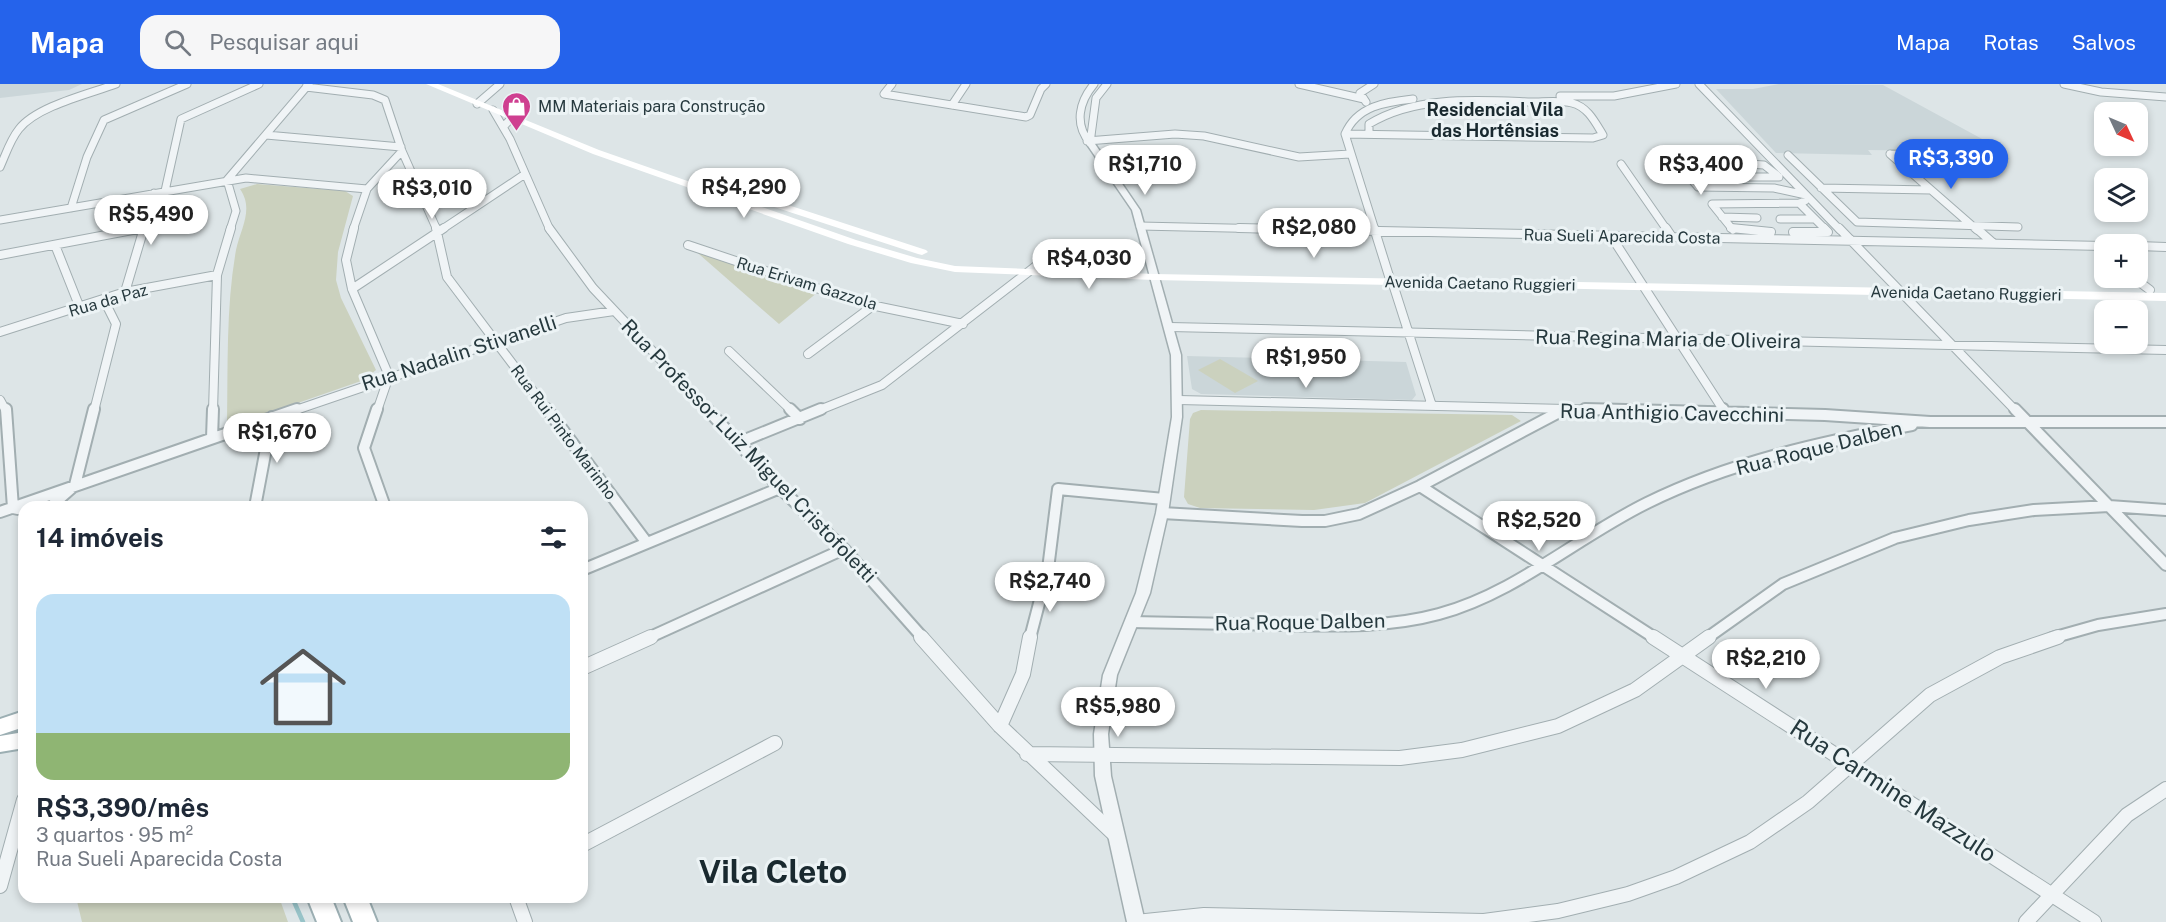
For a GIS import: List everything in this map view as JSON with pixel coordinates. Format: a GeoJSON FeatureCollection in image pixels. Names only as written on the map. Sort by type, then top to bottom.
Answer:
{"type":"FeatureCollection","features":[{"type":"Feature","properties":{"kind":"main road","name":"Avenida Caetano Ruggieri"},"geometry":{"type":"LineString","coordinates":[[430,84],[480,102],[511,118],[916,251],[1030,270],[2162,295]]}},
{"type":"Feature","properties":{"kind":"main road","name":"Avenida Caetano Ruggieri"},"geometry":{"type":"LineString","coordinates":[[444,84],[511,118]]}},
{"type":"Feature","properties":{"kind":"main road"},"geometry":{"type":"LineString","coordinates":[[0,728],[18,721]]}},
{"type":"Feature","properties":{"kind":"main road"},"geometry":{"type":"LineString","coordinates":[[0,744],[18,741]]}},
{"type":"Feature","properties":{"kind":"main road"},"geometry":{"type":"LineString","coordinates":[[321,903],[329,922]]}},
{"type":"Feature","properties":{"kind":"main road"},"geometry":{"type":"LineString","coordinates":[[358,903],[366,922]]}},
{"type":"Feature","properties":{"kind":"street"},"geometry":{"type":"LineString","coordinates":[[0,167],[16,132],[23,123],[48,110],[116,84]]}},
{"type":"Feature","properties":{"kind":"street"},"geometry":{"type":"LineString","coordinates":[[71,208],[87,157],[104,120],[187,84]]}},
{"type":"Feature","properties":{"kind":"street"},"geometry":{"type":"LineString","coordinates":[[165,191],[181,119],[259,84]]}},
{"type":"Feature","properties":{"kind":"street"},"geometry":{"type":"LineString","coordinates":[[480,102],[500,84]]}},
{"type":"Feature","properties":{"kind":"street"},"geometry":{"type":"LineString","coordinates":[[892,84],[884,94],[1030,115],[1033,104],[1046,84]]}},
{"type":"Feature","properties":{"kind":"street"},"geometry":{"type":"LineString","coordinates":[[952,105],[966,84]]}},
{"type":"Feature","properties":{"kind":"street"},"geometry":{"type":"LineString","coordinates":[[1094,84],[1080,108],[1079,123],[1134,203],[1170,327],[1176,356],[1179,400],[1174,448],[1162,513],[1143,593],[1110,675],[1101,754],[1103,776],[1119,838],[1136,922],[1204,915],[1484,921],[1558,911],[1628,894],[1720,858],[1750,842],[1808,802],[1930,694],[2000,657],[2032,644],[2098,625],[2166,614]]}},
{"type":"Feature","properties":{"kind":"street"},"geometry":{"type":"LineString","coordinates":[[1090,141],[1096,98],[1107,84]]}},
{"type":"Feature","properties":{"kind":"street"},"geometry":{"type":"LineString","coordinates":[[1299,84],[1378,104],[1445,98],[1614,96],[1676,84]]}},
{"type":"Feature","properties":{"kind":"street"},"geometry":{"type":"LineString","coordinates":[[1364,99],[1360,93],[1374,84]]}},
{"type":"Feature","properties":{"kind":"street"},"geometry":{"type":"LineString","coordinates":[[1699,84],[2166,565]]}},
{"type":"Feature","properties":{"kind":"street"},"geometry":{"type":"LineString","coordinates":[[2064,84],[2101,92],[2166,97]]}},
{"type":"Feature","properties":{"kind":"street"},"geometry":{"type":"LineString","coordinates":[[227,180],[308,85]]}},
{"type":"Feature","properties":{"kind":"street","name":"Rua Rui Pinto Marinho"},"geometry":{"type":"LineString","coordinates":[[308,85],[367,94],[386,100],[401,149],[438,232],[447,277],[647,543]]}},
{"type":"Feature","properties":{"kind":"street"},"geometry":{"type":"LineString","coordinates":[[1345,134],[1593,138],[1603,135],[1587,110],[1572,103],[1419,105],[1384,113],[1369,124],[1369,134]]}},
{"type":"Feature","properties":{"kind":"street"},"geometry":{"type":"LineString","coordinates":[[1378,104],[1351,120],[1345,134],[1432,406]]}},
{"type":"Feature","properties":{"kind":"street","name":"Rua Professor Luiz Miguel Cristofoletti"},"geometry":{"type":"LineString","coordinates":[[511,118],[525,174],[550,229],[601,299],[740,442],[780,488],[844,549],[1000,726],[1119,838]]}},
{"type":"Feature","properties":{"kind":"street"},"geometry":{"type":"LineString","coordinates":[[1090,141],[1175,134],[1204,136],[1299,157],[1350,154]]}},
{"type":"Feature","properties":{"kind":"street"},"geometry":{"type":"LineString","coordinates":[[266,135],[401,149]]}},
{"type":"Feature","properties":{"kind":"street"},"geometry":{"type":"LineString","coordinates":[[383,501],[364,448],[389,376],[352,289],[346,260],[358,209],[367,189],[401,149]]}},
{"type":"Feature","properties":{"kind":"street"},"geometry":{"type":"LineString","coordinates":[[1931,155],[1889,154],[1993,243]]}},
{"type":"Feature","properties":{"kind":"street"},"geometry":{"type":"LineString","coordinates":[[1788,155],[1859,223],[2018,227]]}},
{"type":"Feature","properties":{"kind":"street"},"geometry":{"type":"LineString","coordinates":[[1733,163],[1764,165],[1796,194]]}},
{"type":"Feature","properties":{"kind":"street"},"geometry":{"type":"LineString","coordinates":[[1621,164],[1672,237]]}},
{"type":"Feature","properties":{"kind":"street"},"geometry":{"type":"LineString","coordinates":[[1706,164],[1681,165],[1687,176],[1698,187],[1774,188],[1809,198]]}},
{"type":"Feature","properties":{"kind":"street"},"geometry":{"type":"LineString","coordinates":[[352,289],[525,174]]}},
{"type":"Feature","properties":{"kind":"street"},"geometry":{"type":"LineString","coordinates":[[1687,176],[1722,176]]}},
{"type":"Feature","properties":{"kind":"street"},"geometry":{"type":"LineString","coordinates":[[1742,177],[1779,177]]}},
{"type":"Feature","properties":{"kind":"street"},"geometry":{"type":"LineString","coordinates":[[0,220],[246,178],[367,189]]}},
{"type":"Feature","properties":{"kind":"street"},"geometry":{"type":"LineString","coordinates":[[212,438],[217,275],[236,211],[227,180]]}},
{"type":"Feature","properties":{"kind":"street"},"geometry":{"type":"LineString","coordinates":[[1821,188],[1930,189]]}},
{"type":"Feature","properties":{"kind":"street"},"geometry":{"type":"LineString","coordinates":[[125,292],[154,193]]}},
{"type":"Feature","properties":{"kind":"street"},"geometry":{"type":"LineString","coordinates":[[1771,232],[1733,230],[1713,202],[1799,203],[1809,198]]}},
{"type":"Feature","properties":{"kind":"street"},"geometry":{"type":"LineString","coordinates":[[1793,232],[1828,232],[1799,203]]}},
{"type":"Feature","properties":{"kind":"street"},"geometry":{"type":"LineString","coordinates":[[1722,217],[1757,218]]}},
{"type":"Feature","properties":{"kind":"street"},"geometry":{"type":"LineString","coordinates":[[1780,219],[1815,219]]}},
{"type":"Feature","properties":{"kind":"street","name":"Rua Sueli Aparecida Costa"},"geometry":{"type":"LineString","coordinates":[[1140,226],[2092,246]]}},
{"type":"Feature","properties":{"kind":"street"},"geometry":{"type":"LineString","coordinates":[[0,255],[143,228]]}},
{"type":"Feature","properties":{"kind":"street"},"geometry":{"type":"LineString","coordinates":[[1611,236],[1725,413]]}},
{"type":"Feature","properties":{"kind":"street"},"geometry":{"type":"LineString","coordinates":[[55,245],[80,308]]}},
{"type":"Feature","properties":{"kind":"street","name":"Rua Erivam Gazzola"},"geometry":{"type":"LineString","coordinates":[[688,245],[874,305],[963,324]]}},
{"type":"Feature","properties":{"kind":"street"},"geometry":{"type":"LineString","coordinates":[[2148,246],[2166,247]]}},
{"type":"Feature","properties":{"kind":"street"},"geometry":{"type":"LineString","coordinates":[[740,442],[882,386],[1030,270]]}},
{"type":"Feature","properties":{"kind":"street","name":"Rua da Paz"},"geometry":{"type":"LineString","coordinates":[[0,332],[125,292],[217,275]]}},
{"type":"Feature","properties":{"kind":"street"},"geometry":{"type":"LineString","coordinates":[[2148,286],[2162,295]]}},
{"type":"Feature","properties":{"kind":"street"},"geometry":{"type":"LineString","coordinates":[[57,501],[75,485],[116,324],[104,300]]}},
{"type":"Feature","properties":{"kind":"street"},"geometry":{"type":"LineString","coordinates":[[808,354],[874,305]]}},
{"type":"Feature","properties":{"kind":"street","name":"Rua Nadalin Stivanelli"},"geometry":{"type":"LineString","coordinates":[[39,501],[75,485],[495,340],[566,318],[615,311]]}},
{"type":"Feature","properties":{"kind":"street","name":"Rua Regina Maria de Oliveira"},"geometry":{"type":"LineString","coordinates":[[1170,327],[2166,350]]}},
{"type":"Feature","properties":{"kind":"street"},"geometry":{"type":"LineString","coordinates":[[729,351],[800,419]]}},
{"type":"Feature","properties":{"kind":"street"},"geometry":{"type":"LineString","coordinates":[[0,400],[6,408],[18,502]]}},
{"type":"Feature","properties":{"kind":"street","name":"Rua Anthigio Cavecchini"},"geometry":{"type":"LineString","coordinates":[[1179,400],[1561,411],[1725,413],[1930,422],[2025,420],[2166,422]]}},
{"type":"Feature","properties":{"kind":"street"},"geometry":{"type":"LineString","coordinates":[[1162,513],[1325,520],[1359,514],[1420,486],[1561,411]]}},
{"type":"Feature","properties":{"kind":"street"},"geometry":{"type":"LineString","coordinates":[[256,501],[272,417]]}},
{"type":"Feature","properties":{"kind":"street","name":"Rua Roque Dalben"},"geometry":{"type":"LineString","coordinates":[[1131,622],[1369,626],[1440,614],[1511,586],[1594,531],[1699,480],[1755,460],[1801,448],[1930,422]]}},
{"type":"Feature","properties":{"kind":"street","name":"Rua Carmine Mazzulo"},"geometry":{"type":"LineString","coordinates":[[1420,486],[2094,922]]}},
{"type":"Feature","properties":{"kind":"street"},"geometry":{"type":"LineString","coordinates":[[588,568],[780,488]]}},
{"type":"Feature","properties":{"kind":"street"},"geometry":{"type":"LineString","coordinates":[[1000,726],[1023,674],[1036,608],[1048,569],[1058,489],[1164,498]]}},
{"type":"Feature","properties":{"kind":"street"},"geometry":{"type":"LineString","coordinates":[[1028,754],[1400,758],[1462,750],[1558,726],[1635,690],[1783,584],[1895,538],[1969,520],[2012,513],[2109,507],[2166,510]]}},
{"type":"Feature","properties":{"kind":"street","name":"Rua Nadalin Stivanelli"},"geometry":{"type":"LineString","coordinates":[[0,512],[18,510]]}},
{"type":"Feature","properties":{"kind":"street"},"geometry":{"type":"LineString","coordinates":[[588,665],[844,549]]}},
{"type":"Feature","properties":{"kind":"street"},"geometry":{"type":"LineString","coordinates":[[588,841],[775,743]]}},
{"type":"Feature","properties":{"kind":"street"},"geometry":{"type":"LineString","coordinates":[[2026,922],[2127,815],[2166,789]]}},
{"type":"Feature","properties":{"kind":"street"},"geometry":{"type":"LineString","coordinates":[[0,886],[18,822]]}},
{"type":"Feature","properties":{"kind":"street"},"geometry":{"type":"LineString","coordinates":[[518,903],[525,922]]}},
{"type":"Feature","properties":{"kind":"shaded area"},"geometry":{"type":"Polygon","coordinates":[[[0,84],[82,84],[69,90],[0,98],[0,84]]]}},
{"type":"Feature","properties":{"kind":"shaded area"},"geometry":{"type":"Polygon","coordinates":[[[1779,84],[1883,85],[2006,152],[1868,150],[1872,155],[1776,153],[1716,89],[1753,89],[1779,84]]]}},
{"type":"Feature","properties":{"kind":"shaded area"},"geometry":{"type":"Polygon","coordinates":[[[1187,356],[1406,362],[1416,395],[1412,400],[1201,394],[1192,389],[1187,356]]]}},
{"type":"Feature","properties":{"kind":"green space"},"geometry":{"type":"Polygon","coordinates":[[[257,184],[345,191],[353,196],[338,252],[336,280],[341,298],[376,370],[364,380],[246,421],[227,421],[231,292],[236,250],[246,211],[244,196],[240,189],[257,184]]]}},
{"type":"Feature","properties":{"kind":"green space"},"geometry":{"type":"Polygon","coordinates":[[[692,248],[818,292],[779,324],[692,248]]]}},
{"type":"Feature","properties":{"kind":"green space"},"geometry":{"type":"Polygon","coordinates":[[[1220,359],[1258,381],[1235,393],[1198,370],[1220,359]]]}},
{"type":"Feature","properties":{"kind":"green space"},"geometry":{"type":"Polygon","coordinates":[[[1201,410],[1512,415],[1521,421],[1365,503],[1314,510],[1200,508],[1188,504],[1184,497],[1190,419],[1193,413],[1201,410]]]}},
{"type":"Feature","properties":{"kind":"green space"},"geometry":{"type":"Polygon","coordinates":[[[77,903],[281,903],[288,922],[82,922],[77,903]]]}},
{"type":"Feature","properties":{"kind":"waterway"},"geometry":{"type":"LineString","coordinates":[[295,903],[303,922]]}},
{"type":"Feature","properties":{"kind":"place","name":"MM Materiais para Construção"},"geometry":{"type":"Point","coordinates":[517,132]}},
{"type":"Feature","properties":{"kind":"district","name":"Residencial Vila das Hortênsias"},"geometry":{"type":"Point","coordinates":[1495,120]}},
{"type":"Feature","properties":{"kind":"district","name":"Vila Cleto"},"geometry":{"type":"Point","coordinates":[773,872]}}]}
